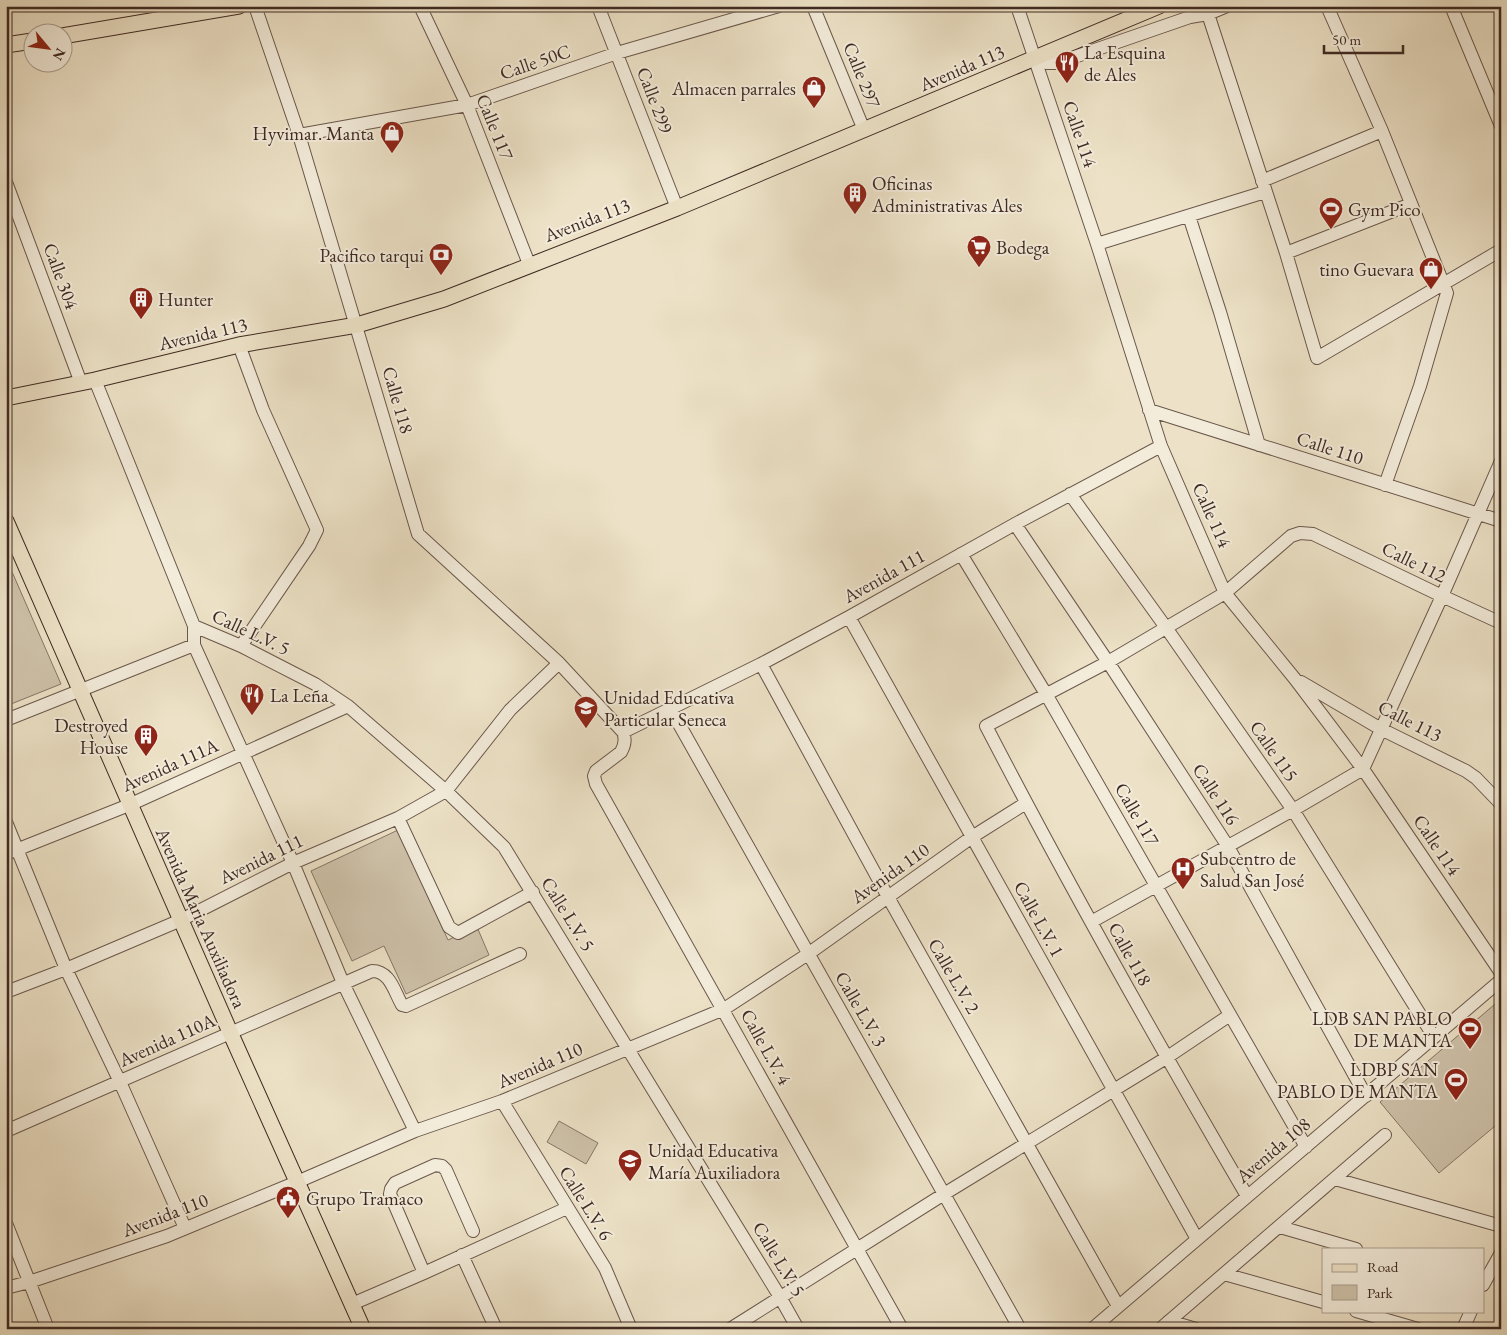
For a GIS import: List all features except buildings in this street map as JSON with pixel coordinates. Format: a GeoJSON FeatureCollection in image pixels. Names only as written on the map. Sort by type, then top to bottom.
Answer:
{"type":"FeatureCollection","features":[{"type":"Feature","properties":{"kind":"main road"},"geometry":{"type":"LineString","coordinates":[[72,34],[239,6]]}},
{"type":"Feature","properties":{"kind":"main road","name":"Avenida 113"},"geometry":{"type":"LineString","coordinates":[[6,398],[88,381],[239,345],[357,325],[444,299],[529,264],[677,208],[1160,6]]}},
{"type":"Feature","properties":{"kind":"main road"},"geometry":{"type":"LineString","coordinates":[[6,45],[22,42]]}},
{"type":"Feature","properties":{"kind":"main road","name":"Avenida Maria Auxiliadora"},"geometry":{"type":"LineString","coordinates":[[6,521],[129,804],[363,1329]]}},
{"type":"Feature","properties":{"kind":"street","name":"Calle 118"},"geometry":{"type":"LineString","coordinates":[[255,6],[300,135],[418,534],[559,663],[623,732]]}},
{"type":"Feature","properties":{"kind":"street","name":"Calle 117"},"geometry":{"type":"LineString","coordinates":[[420,6],[467,105],[529,264]]}},
{"type":"Feature","properties":{"kind":"street","name":"Calle 299"},"geometry":{"type":"LineString","coordinates":[[598,6],[677,208]]}},
{"type":"Feature","properties":{"kind":"street","name":"Calle 50C"},"geometry":{"type":"LineString","coordinates":[[300,135],[467,105],[617,53],[779,6]]}},
{"type":"Feature","properties":{"kind":"street","name":"Calle 297"},"geometry":{"type":"LineString","coordinates":[[813,6],[864,130]]}},
{"type":"Feature","properties":{"kind":"street","name":"Calle 114"},"geometry":{"type":"LineString","coordinates":[[1017,6],[1097,244],[1161,446],[1225,593],[1295,679],[1363,769],[1501,973]]}},
{"type":"Feature","properties":{"kind":"street"},"geometry":{"type":"LineString","coordinates":[[1035,59],[1058,63],[1190,17],[1208,14],[1227,6]]}},
{"type":"Feature","properties":{"kind":"street"},"geometry":{"type":"LineString","coordinates":[[1327,6],[1382,131],[1447,293],[1420,386],[1385,485]]}},
{"type":"Feature","properties":{"kind":"street"},"geometry":{"type":"LineString","coordinates":[[1451,6],[1501,126]]}},
{"type":"Feature","properties":{"kind":"street"},"geometry":{"type":"LineString","coordinates":[[1208,14],[1286,253],[1318,358],[1501,250]]}},
{"type":"Feature","properties":{"kind":"street"},"geometry":{"type":"LineString","coordinates":[[1097,244],[1189,216],[1263,187],[1382,131]]}},
{"type":"Feature","properties":{"kind":"street","name":"Calle 304"},"geometry":{"type":"LineString","coordinates":[[6,182],[88,381],[194,626]]}},
{"type":"Feature","properties":{"kind":"street"},"geometry":{"type":"LineString","coordinates":[[1286,253],[1411,204]]}},
{"type":"Feature","properties":{"kind":"street"},"geometry":{"type":"LineString","coordinates":[[1189,216],[1220,312],[1259,445]]}},
{"type":"Feature","properties":{"kind":"street"},"geometry":{"type":"LineString","coordinates":[[239,345],[263,410],[317,530],[309,546],[241,646]]}},
{"type":"Feature","properties":{"kind":"street","name":"Calle 110"},"geometry":{"type":"LineString","coordinates":[[1149,410],[1501,521]]}},
{"type":"Feature","properties":{"kind":"street","name":"Avenida 111"},"geometry":{"type":"LineString","coordinates":[[623,732],[761,664],[1161,446]]}},
{"type":"Feature","properties":{"kind":"street"},"geometry":{"type":"LineString","coordinates":[[1091,922],[1363,769],[1501,461]]}},
{"type":"Feature","properties":{"kind":"street","name":"Calle 115"},"geometry":{"type":"LineString","coordinates":[[1070,494],[1293,810],[1434,1037]]}},
{"type":"Feature","properties":{"kind":"street","name":"Calle 116"},"geometry":{"type":"LineString","coordinates":[[1015,524],[1108,662],[1227,845],[1366,1096]]}},
{"type":"Feature","properties":{"kind":"street","name":"Calle 112"},"geometry":{"type":"LineString","coordinates":[[1225,593],[1291,536],[1300,533],[1312,534],[1501,623]]}},
{"type":"Feature","properties":{"kind":"street","name":"Calle 117"},"geometry":{"type":"LineString","coordinates":[[961,554],[1046,694],[1306,1147]]}},
{"type":"Feature","properties":{"kind":"street"},"geometry":{"type":"LineString","coordinates":[[1046,694],[1108,662],[1225,593]]}},
{"type":"Feature","properties":{"kind":"street","name":"Calle L.V. 1"},"geometry":{"type":"LineString","coordinates":[[849,617],[1112,1091],[1197,1240]]}},
{"type":"Feature","properties":{"kind":"street"},"geometry":{"type":"LineString","coordinates":[[194,626],[194,645],[293,863],[343,983],[415,1131]]}},
{"type":"Feature","properties":{"kind":"street","name":"Calle L.V. 5"},"geometry":{"type":"LineString","coordinates":[[194,626],[241,646],[315,684],[348,706],[446,791],[504,846],[798,1329]]}},
{"type":"Feature","properties":{"kind":"street"},"geometry":{"type":"LineString","coordinates":[[6,720],[194,645]]}},
{"type":"Feature","properties":{"kind":"street"},"geometry":{"type":"LineString","coordinates":[[446,791],[510,710],[559,663]]}},
{"type":"Feature","properties":{"kind":"street","name":"Calle L.V. 2"},"geometry":{"type":"LineString","coordinates":[[761,664],[888,897],[1118,1306]]}},
{"type":"Feature","properties":{"kind":"street","name":"Calle 113"},"geometry":{"type":"LineString","coordinates":[[1295,679],[1381,729],[1466,771],[1476,778],[1501,804]]}},
{"type":"Feature","properties":{"kind":"street","name":"Calle 118"},"geometry":{"type":"LineString","coordinates":[[1046,694],[986,726],[1026,803],[1166,1058],[1247,1196]]}},
{"type":"Feature","properties":{"kind":"street","name":"Avenida 111A"},"geometry":{"type":"LineString","coordinates":[[6,854],[129,804],[348,706]]}},
{"type":"Feature","properties":{"kind":"street","name":"Calle L.V. 3"},"geometry":{"type":"LineString","coordinates":[[670,708],[1020,1329]]}},
{"type":"Feature","properties":{"kind":"street","name":"Calle L.V. 4"},"geometry":{"type":"LineString","coordinates":[[623,732],[625,736],[624,747],[621,752],[596,772],[594,776],[596,784],[902,1329]]}},
{"type":"Feature","properties":{"kind":"street","name":"Avenida 111"},"geometry":{"type":"LineString","coordinates":[[6,992],[66,969],[181,920],[293,863],[398,818],[446,791]]}},
{"type":"Feature","properties":{"kind":"street","name":"Avenida 110"},"geometry":{"type":"LineString","coordinates":[[29,1282],[168,1236],[415,1131],[502,1101],[724,1009],[808,954],[972,837],[1026,803]]}},
{"type":"Feature","properties":{"kind":"street"},"geometry":{"type":"LineString","coordinates":[[398,818],[449,927],[453,931],[458,933],[533,892]]}},
{"type":"Feature","properties":{"kind":"street"},"geometry":{"type":"LineString","coordinates":[[6,822],[19,849],[66,969],[120,1082],[185,1228]]}},
{"type":"Feature","properties":{"kind":"street","name":"Avenida 110A"},"geometry":{"type":"LineString","coordinates":[[6,1131],[372,971],[386,974],[402,1005],[406,1006],[520,954]]}},
{"type":"Feature","properties":{"kind":"street","name":"Avenida 108"},"geometry":{"type":"LineString","coordinates":[[1092,1329],[1501,980]]}},
{"type":"Feature","properties":{"kind":"street"},"geometry":{"type":"LineString","coordinates":[[730,1329],[944,1194],[1166,1058],[1230,1015]]}},
{"type":"Feature","properties":{"kind":"street","name":"Calle L.V. 6"},"geometry":{"type":"LineString","coordinates":[[502,1101],[605,1268],[630,1329]]}},
{"type":"Feature","properties":{"kind":"street"},"geometry":{"type":"LineString","coordinates":[[1165,1325],[1385,1135]]}},
{"type":"Feature","properties":{"kind":"street"},"geometry":{"type":"LineString","coordinates":[[424,1273],[390,1194],[395,1183],[435,1165],[442,1166],[446,1170],[473,1231]]}},
{"type":"Feature","properties":{"kind":"street"},"geometry":{"type":"LineString","coordinates":[[1335,1179],[1501,1226]]}},
{"type":"Feature","properties":{"kind":"street"},"geometry":{"type":"LineString","coordinates":[[352,1304],[567,1208]]}},
{"type":"Feature","properties":{"kind":"street"},"geometry":{"type":"LineString","coordinates":[[6,1223],[48,1329]]}},
{"type":"Feature","properties":{"kind":"street"},"geometry":{"type":"LineString","coordinates":[[1280,1226],[1353,1248]]}},
{"type":"Feature","properties":{"kind":"street"},"geometry":{"type":"LineString","coordinates":[[1484,1282],[1501,1253]]}},
{"type":"Feature","properties":{"kind":"street"},"geometry":{"type":"LineString","coordinates":[[462,1255],[496,1329]]}},
{"type":"Feature","properties":{"kind":"street"},"geometry":{"type":"LineString","coordinates":[[1224,1274],[1322,1302]]}},
{"type":"Feature","properties":{"kind":"street"},"geometry":{"type":"LineString","coordinates":[[6,1283],[29,1282]]}},
{"type":"Feature","properties":{"kind":"street"},"geometry":{"type":"LineString","coordinates":[[6,1288],[29,1282]]}},
{"type":"Feature","properties":{"kind":"street"},"geometry":{"type":"LineString","coordinates":[[1359,1312],[1418,1329]]}},
{"type":"Feature","properties":{"kind":"street"},"geometry":{"type":"LineString","coordinates":[[1463,1329],[1471,1312]]}},
{"type":"Feature","properties":{"kind":"street"},"geometry":{"type":"LineString","coordinates":[[1165,1325],[1196,1329]]}},
{"type":"Feature","properties":{"kind":"green space"},"geometry":{"type":"Polygon","coordinates":[[[6,558],[61,684],[6,706],[6,558]]]}},
{"type":"Feature","properties":{"kind":"green space"},"geometry":{"type":"Polygon","coordinates":[[[398,830],[448,940],[477,927],[489,955],[406,994],[384,946],[352,961],[311,871],[398,830]]]}},
{"type":"Feature","properties":{"kind":"green space","name":"LDB SAN PABLO DE MANTA"},"geometry":{"type":"Polygon","coordinates":[[[1501,999],[1501,1121],[1439,1173],[1380,1102],[1501,999]]]}},
{"type":"Feature","properties":{"kind":"green space"},"geometry":{"type":"Polygon","coordinates":[[[559,1121],[598,1143],[586,1164],[547,1142],[559,1121]]]}},
{"type":"Feature","properties":{"kind":"place","name":"La Esquina de Ales"},"geometry":{"type":"Point","coordinates":[1067,84]}},
{"type":"Feature","properties":{"kind":"place","name":"Almacen parrales"},"geometry":{"type":"Point","coordinates":[814,109]}},
{"type":"Feature","properties":{"kind":"place","name":"Hyvimar. Manta"},"geometry":{"type":"Point","coordinates":[392,154]}},
{"type":"Feature","properties":{"kind":"place","name":"Oficinas Administrativas Ales"},"geometry":{"type":"Point","coordinates":[855,215]}},
{"type":"Feature","properties":{"kind":"place","name":"Gym Pico"},"geometry":{"type":"Point","coordinates":[1331,230]}},
{"type":"Feature","properties":{"kind":"place","name":"Bodega"},"geometry":{"type":"Point","coordinates":[979,268]}},
{"type":"Feature","properties":{"kind":"place","name":"Pacifico tarqui"},"geometry":{"type":"Point","coordinates":[441,276]}},
{"type":"Feature","properties":{"kind":"place","name":"tino Guevara"},"geometry":{"type":"Point","coordinates":[1431,290]}},
{"type":"Feature","properties":{"kind":"place","name":"Hunter"},"geometry":{"type":"Point","coordinates":[141,320]}},
{"type":"Feature","properties":{"kind":"place","name":"La Leña"},"geometry":{"type":"Point","coordinates":[252,716]}},
{"type":"Feature","properties":{"kind":"place","name":"Unidad Educativa Particular Seneca"},"geometry":{"type":"Point","coordinates":[586,729]}},
{"type":"Feature","properties":{"kind":"place","name":"Destroyed House"},"geometry":{"type":"Point","coordinates":[146,757]}},
{"type":"Feature","properties":{"kind":"place","name":"Subcentro de Salud San José"},"geometry":{"type":"Point","coordinates":[1183,890]}},
{"type":"Feature","properties":{"kind":"place","name":"LDB SAN PABLO DE MANTA"},"geometry":{"type":"Point","coordinates":[1470,1050]}},
{"type":"Feature","properties":{"kind":"place","name":"LDBP SAN PABLO DE MANTA"},"geometry":{"type":"Point","coordinates":[1456,1101]}},
{"type":"Feature","properties":{"kind":"place","name":"Unidad Educativa María Auxiliadora"},"geometry":{"type":"Point","coordinates":[630,1182]}},
{"type":"Feature","properties":{"kind":"place","name":"Grupo Tramaco"},"geometry":{"type":"Point","coordinates":[288,1219]}}]}
